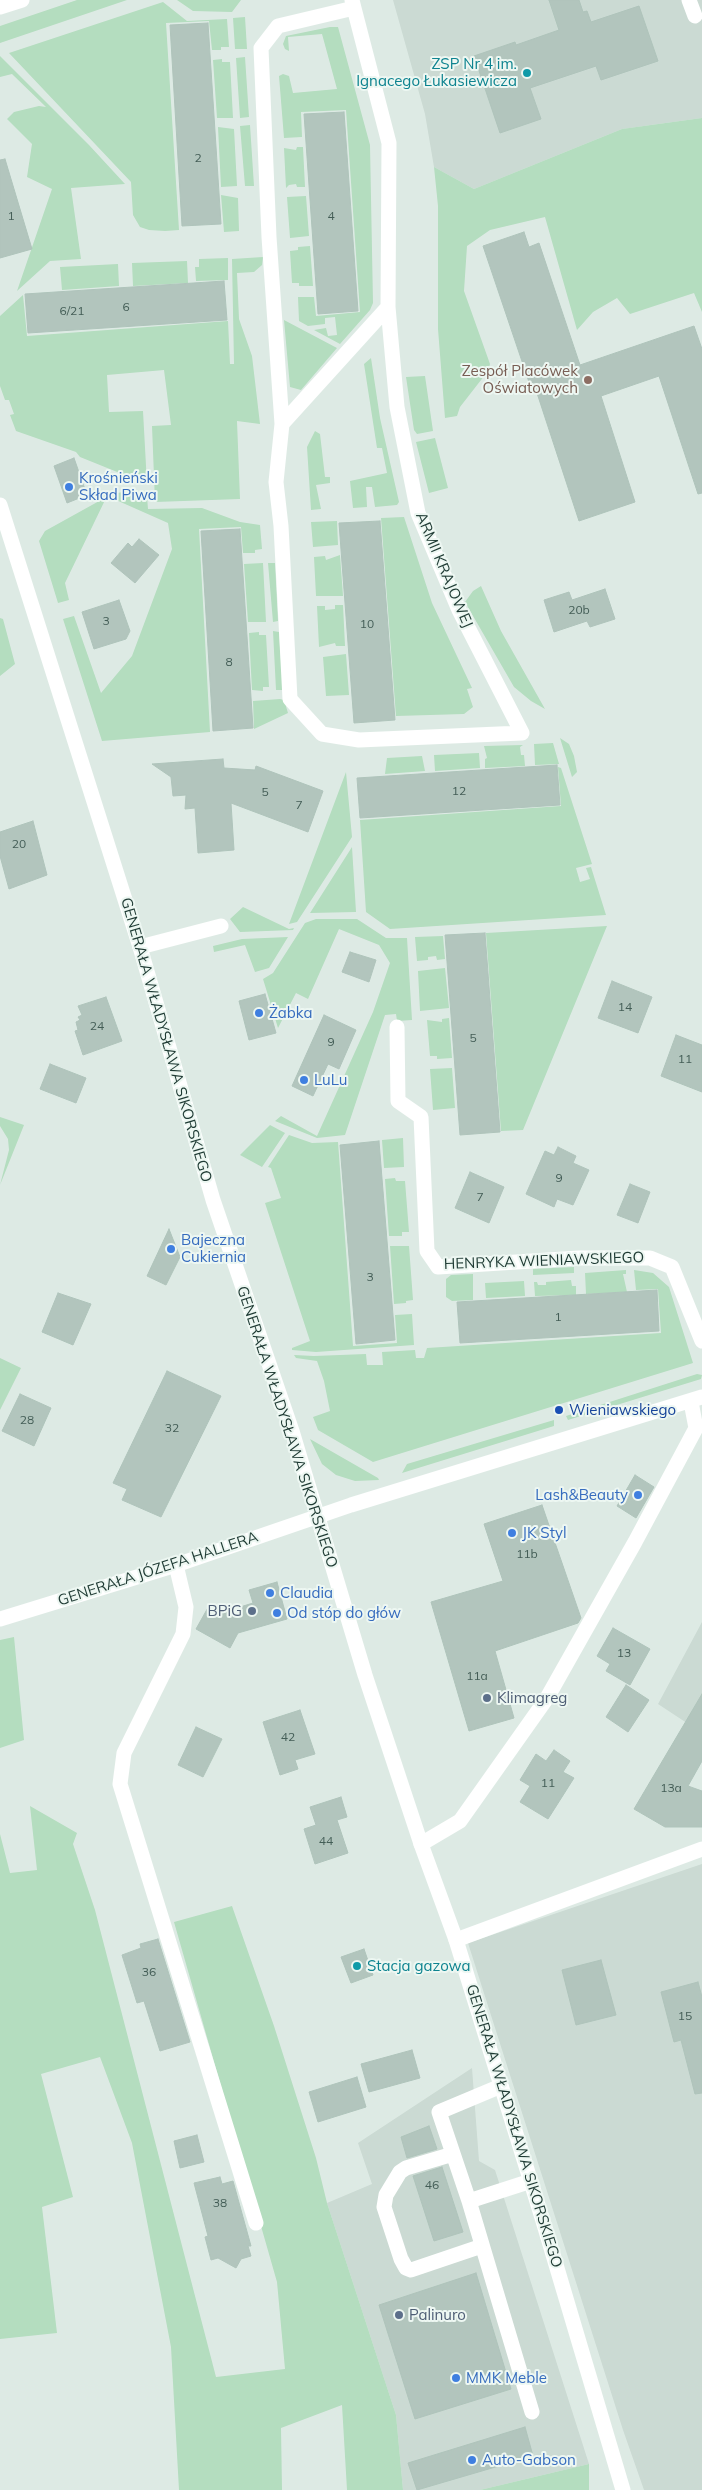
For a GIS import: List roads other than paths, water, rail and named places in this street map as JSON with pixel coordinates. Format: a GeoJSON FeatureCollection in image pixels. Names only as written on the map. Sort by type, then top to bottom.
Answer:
{"type":"FeatureCollection","features":[{"type":"Feature","properties":{"kind":"street"},"geometry":{"type":"LineString","coordinates":[[0,7],[22,0]]}},
{"type":"Feature","properties":{"kind":"street"},"geometry":{"type":"LineString","coordinates":[[689,0],[695,16]]}},
{"type":"Feature","properties":{"kind":"street"},"geometry":{"type":"LineString","coordinates":[[282,424],[269,237],[261,48],[278,26],[353,4]]}},
{"type":"Feature","properties":{"kind":"street","name":"ARMII KRAJOWEJ"},"geometry":{"type":"LineString","coordinates":[[282,424],[276,482],[281,526],[290,699],[322,734],[359,740],[522,733],[459,610],[418,513],[397,407],[388,307],[389,143],[353,4]]}},
{"type":"Feature","properties":{"kind":"street"},"geometry":{"type":"LineString","coordinates":[[282,424],[388,307]]}},
{"type":"Feature","properties":{"kind":"street","name":"GENERAŁA WŁADYSŁAWA SIKORSKIEGO"},"geometry":{"type":"LineString","coordinates":[[0,505],[140,947],[210,1193],[292,1431],[365,1675],[421,1844],[456,1940],[531,2181],[623,2490]]}},
{"type":"Feature","properties":{"kind":"street"},"geometry":{"type":"LineString","coordinates":[[140,947],[221,926]]}},
{"type":"Feature","properties":{"kind":"street","name":"HENRYKA WIENIAWSKIEGO"},"geometry":{"type":"LineString","coordinates":[[396,1027],[398,1101],[421,1117],[427,1251],[438,1267],[579,1258],[650,1258],[672,1266],[702,1341]]}},
{"type":"Feature","properties":{"kind":"street"},"geometry":{"type":"LineString","coordinates":[[317,1518],[352,1505],[696,1399],[696,1428],[635,1542],[547,1698],[460,1822],[421,1844]]}},
{"type":"Feature","properties":{"kind":"street","name":"GENERAŁA JÓZEFA HALLERA"},"geometry":{"type":"LineString","coordinates":[[0,1619],[176,1565],[317,1518]]}},
{"type":"Feature","properties":{"kind":"street"},"geometry":{"type":"LineString","coordinates":[[176,1565],[186,1607],[183,1634],[124,1753],[120,1784],[256,2223]]}},
{"type":"Feature","properties":{"kind":"street"},"geometry":{"type":"LineString","coordinates":[[456,1940],[702,1849]]}},
{"type":"Feature","properties":{"kind":"street"},"geometry":{"type":"LineString","coordinates":[[501,2086],[439,2112],[469,2201],[532,2412]]}},
{"type":"Feature","properties":{"kind":"street"},"geometry":{"type":"LineString","coordinates":[[453,2154],[406,2168],[400,2172],[386,2195],[384,2207],[403,2264],[411,2270],[482,2246]]}},
{"type":"Feature","properties":{"kind":"street"},"geometry":{"type":"LineString","coordinates":[[469,2201],[531,2181]]}},
{"type":"Feature","properties":{"kind":"place","name":"ZSP Nr 4 im. Ignacego Łukasiewicza"},"geometry":{"type":"Point","coordinates":[527,73]}},
{"type":"Feature","properties":{"kind":"place","name":"Zespół Placówek Oświatowych"},"geometry":{"type":"Point","coordinates":[588,380]}},
{"type":"Feature","properties":{"kind":"place","name":"Krośnieński Skład Piwa"},"geometry":{"type":"Point","coordinates":[69,487]}},
{"type":"Feature","properties":{"kind":"place","name":"Żabka"},"geometry":{"type":"Point","coordinates":[259,1013]}},
{"type":"Feature","properties":{"kind":"place","name":"LuLu"},"geometry":{"type":"Point","coordinates":[304,1080]}},
{"type":"Feature","properties":{"kind":"place","name":"Bajeczna Cukiernia"},"geometry":{"type":"Point","coordinates":[171,1249]}},
{"type":"Feature","properties":{"kind":"place","name":"Wieniawskiego"},"geometry":{"type":"Point","coordinates":[559,1410]}},
{"type":"Feature","properties":{"kind":"place","name":"Lash&Beauty"},"geometry":{"type":"Point","coordinates":[638,1495]}},
{"type":"Feature","properties":{"kind":"place","name":"JK Styl"},"geometry":{"type":"Point","coordinates":[512,1533]}},
{"type":"Feature","properties":{"kind":"place","name":"Claudia"},"geometry":{"type":"Point","coordinates":[270,1593]}},
{"type":"Feature","properties":{"kind":"place","name":"BPiG"},"geometry":{"type":"Point","coordinates":[252,1611]}},
{"type":"Feature","properties":{"kind":"place","name":"Od stóp do głów"},"geometry":{"type":"Point","coordinates":[277,1613]}},
{"type":"Feature","properties":{"kind":"place","name":"Klimagreg"},"geometry":{"type":"Point","coordinates":[487,1698]}},
{"type":"Feature","properties":{"kind":"place","name":"Stacja gazowa"},"geometry":{"type":"Point","coordinates":[357,1966]}},
{"type":"Feature","properties":{"kind":"place","name":"Palinuro"},"geometry":{"type":"Point","coordinates":[399,2315]}},
{"type":"Feature","properties":{"kind":"place","name":"MMK Meble"},"geometry":{"type":"Point","coordinates":[456,2378]}},
{"type":"Feature","properties":{"kind":"place","name":"Auto-Gabson"},"geometry":{"type":"Point","coordinates":[472,2460]}}]}
